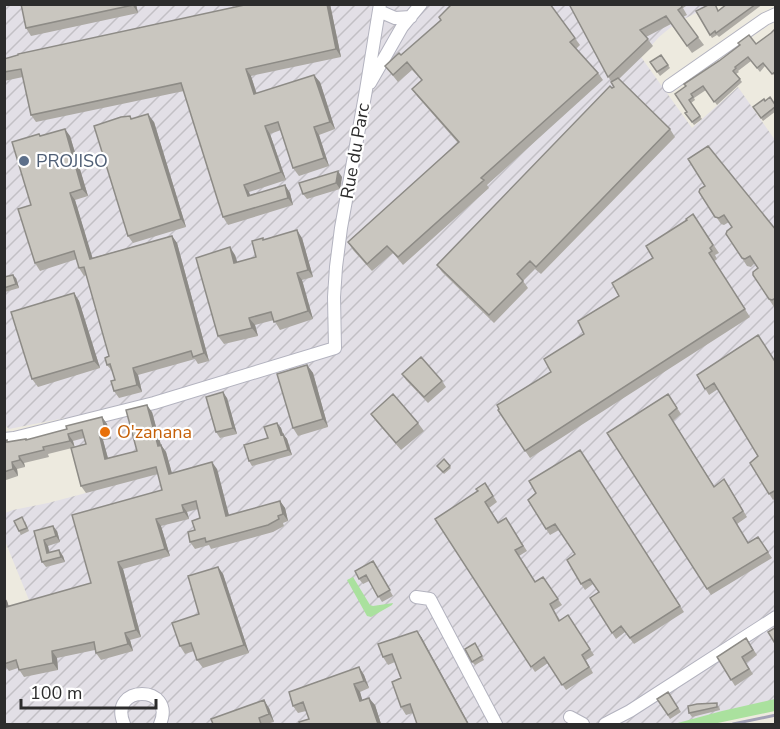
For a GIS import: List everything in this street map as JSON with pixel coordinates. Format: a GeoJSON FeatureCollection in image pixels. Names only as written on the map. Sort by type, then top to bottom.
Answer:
{"type":"FeatureCollection","features":[{"type":"Feature","properties":{"kind":"street"},"geometry":{"type":"LineString","coordinates":[[366,90],[402,27],[421,4]]}},
{"type":"Feature","properties":{"kind":"street"},"geometry":{"type":"LineString","coordinates":[[379,8],[395,18],[411,17]]}},
{"type":"Feature","properties":{"kind":"street","name":"Rue du Parc"},"geometry":{"type":"LineString","coordinates":[[4,439],[154,402],[335,348],[334,297],[341,228],[379,8]]}},
{"type":"Feature","properties":{"kind":"street"},"geometry":{"type":"LineString","coordinates":[[669,86],[765,19],[776,14]]}},
{"type":"Feature","properties":{"kind":"street"},"geometry":{"type":"LineString","coordinates":[[416,597],[430,599],[496,724]]}},
{"type":"Feature","properties":{"kind":"street"},"geometry":{"type":"LineString","coordinates":[[605,724],[630,711],[776,617]]}},
{"type":"Feature","properties":{"kind":"street"},"geometry":{"type":"LineString","coordinates":[[124,724],[121,717],[123,706],[130,697],[140,693],[150,695],[159,701],[163,711],[160,724]]}},
{"type":"Feature","properties":{"kind":"street"},"geometry":{"type":"LineString","coordinates":[[570,717],[583,724]]}},
{"type":"Feature","properties":{"kind":"shaded area"},"geometry":{"type":"Polygon","coordinates":[[[4,5],[712,5],[676,23],[659,37],[641,57],[692,128],[738,87],[775,140],[775,706],[708,724],[5,724],[5,607],[29,600],[5,541],[5,513],[86,493],[72,436],[65,418],[9,429],[5,425],[4,5]]]}},
{"type":"Feature","properties":{"kind":"green space"},"geometry":{"type":"Polygon","coordinates":[[[353,577],[370,605],[393,603],[392,605],[371,617],[367,616],[347,580],[353,577]]]}},
{"type":"Feature","properties":{"kind":"green space"},"geometry":{"type":"Polygon","coordinates":[[[775,699],[775,711],[713,724],[674,724],[722,711],[775,699]]]}},
{"type":"Feature","properties":{"kind":"building"},"geometry":{"type":"Polygon","coordinates":[[[21,4],[132,4],[133,5],[26,28],[21,4]]]}},
{"type":"Feature","properties":{"kind":"building"},"geometry":{"type":"Polygon","coordinates":[[[249,4],[327,4],[336,49],[246,69],[254,94],[314,75],[330,122],[314,127],[324,158],[293,168],[278,122],[265,126],[281,172],[244,185],[248,196],[285,185],[288,198],[223,217],[181,83],[31,115],[21,69],[4,72],[4,59],[18,54],[249,4]]]}},
{"type":"Feature","properties":{"kind":"building"},"geometry":{"type":"Polygon","coordinates":[[[452,4],[550,4],[575,38],[570,42],[598,73],[481,178],[484,180],[398,257],[387,246],[367,264],[348,242],[459,142],[412,89],[422,80],[407,62],[393,75],[385,66],[441,20],[439,17],[452,4]]]}},
{"type":"Feature","properties":{"kind":"building"},"geometry":{"type":"Polygon","coordinates":[[[569,4],[681,4],[682,7],[678,10],[698,37],[687,46],[666,16],[640,30],[648,39],[608,77],[569,4]]]}},
{"type":"Feature","properties":{"kind":"building"},"geometry":{"type":"Polygon","coordinates":[[[715,4],[718,11],[727,4],[756,4],[710,35],[696,11],[715,4]]]}},
{"type":"Feature","properties":{"kind":"building"},"geometry":{"type":"Polygon","coordinates":[[[776,28],[776,71],[772,74],[763,63],[757,68],[748,57],[733,71],[740,79],[714,102],[703,86],[691,94],[693,97],[689,100],[700,116],[692,122],[675,94],[686,86],[684,84],[740,45],[738,43],[749,35],[756,44],[776,28]]]}},
{"type":"Feature","properties":{"kind":"building"},"geometry":{"type":"Polygon","coordinates":[[[661,55],[668,65],[657,72],[650,62],[661,55]]]}},
{"type":"Feature","properties":{"kind":"building"},"geometry":{"type":"Polygon","coordinates":[[[618,78],[670,129],[536,267],[530,261],[517,274],[523,281],[489,315],[437,265],[610,86],[614,87],[611,82],[618,78]]]}},
{"type":"Feature","properties":{"kind":"building"},"geometry":{"type":"Polygon","coordinates":[[[770,97],[776,106],[761,118],[753,107],[770,97]]]}},
{"type":"Feature","properties":{"kind":"building"},"geometry":{"type":"Polygon","coordinates":[[[148,114],[181,219],[128,236],[94,126],[121,117],[130,116],[131,119],[148,114]]]}},
{"type":"Feature","properties":{"kind":"building"},"geometry":{"type":"Polygon","coordinates":[[[65,129],[82,189],[70,193],[90,259],[172,236],[204,353],[193,357],[191,351],[133,368],[137,385],[114,391],[111,381],[115,380],[110,364],[107,365],[105,358],[109,356],[84,267],[79,268],[74,251],[35,263],[18,209],[31,205],[12,142],[65,129]]]}},
{"type":"Feature","properties":{"kind":"building"},"geometry":{"type":"Polygon","coordinates":[[[708,146],[776,230],[776,298],[772,300],[753,275],[758,268],[750,256],[742,258],[726,234],[732,227],[724,215],[719,218],[715,217],[699,192],[705,186],[688,159],[708,146]]]}},
{"type":"Feature","properties":{"kind":"building"},"geometry":{"type":"Polygon","coordinates":[[[338,171],[336,183],[303,194],[299,183],[338,171]]]}},
{"type":"Feature","properties":{"kind":"building"},"geometry":{"type":"Polygon","coordinates":[[[693,214],[713,245],[709,253],[745,309],[525,451],[497,405],[551,372],[544,359],[584,334],[578,321],[619,296],[612,283],[653,258],[646,246],[693,214]]]}},
{"type":"Feature","properties":{"kind":"building"},"geometry":{"type":"Polygon","coordinates":[[[297,230],[308,270],[297,273],[308,311],[274,322],[271,312],[249,318],[252,328],[218,336],[196,258],[230,247],[234,263],[256,257],[252,241],[297,230]]]}},
{"type":"Feature","properties":{"kind":"building"},"geometry":{"type":"Polygon","coordinates":[[[13,275],[16,284],[4,288],[4,277],[13,275]]]}},
{"type":"Feature","properties":{"kind":"building"},"geometry":{"type":"Polygon","coordinates":[[[74,293],[94,361],[32,379],[11,312],[74,293]]]}},
{"type":"Feature","properties":{"kind":"building"},"geometry":{"type":"Polygon","coordinates":[[[758,335],[776,363],[776,490],[769,494],[750,463],[758,456],[714,383],[705,389],[697,375],[758,335]]]}},
{"type":"Feature","properties":{"kind":"building"},"geometry":{"type":"Polygon","coordinates":[[[421,357],[442,381],[424,397],[402,374],[421,357]]]}},
{"type":"Feature","properties":{"kind":"building"},"geometry":{"type":"Polygon","coordinates":[[[307,365],[323,419],[293,428],[277,374],[307,365]]]}},
{"type":"Feature","properties":{"kind":"building"},"geometry":{"type":"Polygon","coordinates":[[[223,392],[233,428],[216,432],[206,397],[223,392]]]}},
{"type":"Feature","properties":{"kind":"building"},"geometry":{"type":"Polygon","coordinates":[[[393,394],[418,423],[396,443],[371,414],[393,394]]]}},
{"type":"Feature","properties":{"kind":"building"},"geometry":{"type":"Polygon","coordinates":[[[668,394],[677,408],[669,415],[714,487],[724,479],[743,511],[733,518],[748,543],[758,537],[768,552],[707,589],[607,433],[668,394]]]}},
{"type":"Feature","properties":{"kind":"building"},"geometry":{"type":"Polygon","coordinates":[[[147,405],[158,446],[161,445],[169,474],[212,462],[226,516],[280,501],[283,514],[268,525],[206,542],[205,538],[190,542],[188,532],[195,530],[192,521],[200,518],[196,501],[182,505],[184,512],[156,519],[165,549],[118,562],[136,630],[125,633],[128,644],[96,653],[94,642],[52,651],[53,663],[19,670],[16,660],[4,664],[4,602],[6,607],[91,583],[72,515],[162,490],[156,467],[81,486],[71,448],[86,444],[82,430],[68,434],[70,441],[43,447],[44,450],[19,456],[20,460],[12,462],[13,469],[4,472],[4,441],[26,440],[67,429],[66,426],[102,417],[106,432],[99,433],[105,459],[137,451],[126,410],[147,405]]]}},
{"type":"Feature","properties":{"kind":"building"},"geometry":{"type":"Polygon","coordinates":[[[277,423],[288,450],[249,461],[244,445],[268,438],[264,427],[277,423]]]}},
{"type":"Feature","properties":{"kind":"building"},"geometry":{"type":"Polygon","coordinates":[[[580,450],[680,606],[630,638],[621,626],[612,633],[590,598],[599,592],[590,579],[581,584],[567,560],[575,554],[555,524],[546,529],[528,500],[536,493],[529,481],[580,450]]]}},
{"type":"Feature","properties":{"kind":"building"},"geometry":{"type":"Polygon","coordinates":[[[444,459],[450,466],[443,472],[437,466],[444,459]]]}},
{"type":"Feature","properties":{"kind":"building"},"geometry":{"type":"Polygon","coordinates":[[[485,483],[493,496],[485,502],[498,523],[506,518],[523,546],[515,550],[535,582],[543,577],[558,599],[550,604],[559,621],[568,615],[590,649],[582,655],[589,667],[562,685],[544,657],[531,667],[435,519],[478,491],[476,489],[485,483]]]}},
{"type":"Feature","properties":{"kind":"building"},"geometry":{"type":"Polygon","coordinates":[[[22,517],[27,528],[19,531],[14,521],[22,517]]]}},
{"type":"Feature","properties":{"kind":"building"},"geometry":{"type":"Polygon","coordinates":[[[53,526],[56,536],[44,540],[47,553],[59,550],[61,557],[42,562],[34,531],[53,526]]]}},
{"type":"Feature","properties":{"kind":"building"},"geometry":{"type":"Polygon","coordinates":[[[373,561],[390,590],[378,597],[366,575],[359,579],[355,571],[373,561]]]}},
{"type":"Feature","properties":{"kind":"building"},"geometry":{"type":"Polygon","coordinates":[[[218,567],[244,645],[197,660],[191,643],[180,646],[172,623],[199,614],[188,576],[218,567]]]}},
{"type":"Feature","properties":{"kind":"building"},"geometry":{"type":"Polygon","coordinates":[[[776,627],[776,645],[768,632],[776,627]]]}},
{"type":"Feature","properties":{"kind":"building"},"geometry":{"type":"Polygon","coordinates":[[[417,631],[468,724],[417,724],[410,704],[401,707],[392,682],[401,678],[392,654],[383,657],[378,644],[417,631]]]}},
{"type":"Feature","properties":{"kind":"building"},"geometry":{"type":"Polygon","coordinates":[[[746,638],[753,650],[742,657],[749,669],[731,680],[717,657],[746,638]]]}},
{"type":"Feature","properties":{"kind":"building"},"geometry":{"type":"Polygon","coordinates":[[[475,643],[482,656],[472,662],[465,649],[475,643]]]}},
{"type":"Feature","properties":{"kind":"building"},"geometry":{"type":"Polygon","coordinates":[[[359,667],[364,681],[354,684],[360,701],[369,698],[378,724],[300,724],[299,722],[309,719],[303,702],[293,706],[289,692],[359,667]]]}},
{"type":"Feature","properties":{"kind":"building"},"geometry":{"type":"Polygon","coordinates":[[[668,692],[678,708],[668,715],[657,699],[668,692]]]}},
{"type":"Feature","properties":{"kind":"building"},"geometry":{"type":"Polygon","coordinates":[[[264,700],[269,714],[259,718],[261,724],[213,724],[211,719],[264,700]]]}},
{"type":"Feature","properties":{"kind":"building"},"geometry":{"type":"Polygon","coordinates":[[[717,703],[717,707],[689,713],[688,706],[717,703]]]}},
{"type":"Feature","properties":{"kind":"railway"},"geometry":{"type":"LineString","coordinates":[[733,724],[776,715]]}},
{"type":"Feature","properties":{"kind":"place","name":"PROJISO"},"geometry":{"type":"Point","coordinates":[24,161]}},
{"type":"Feature","properties":{"kind":"place","name":"O'zanana"},"geometry":{"type":"Point","coordinates":[105,432]}}]}
